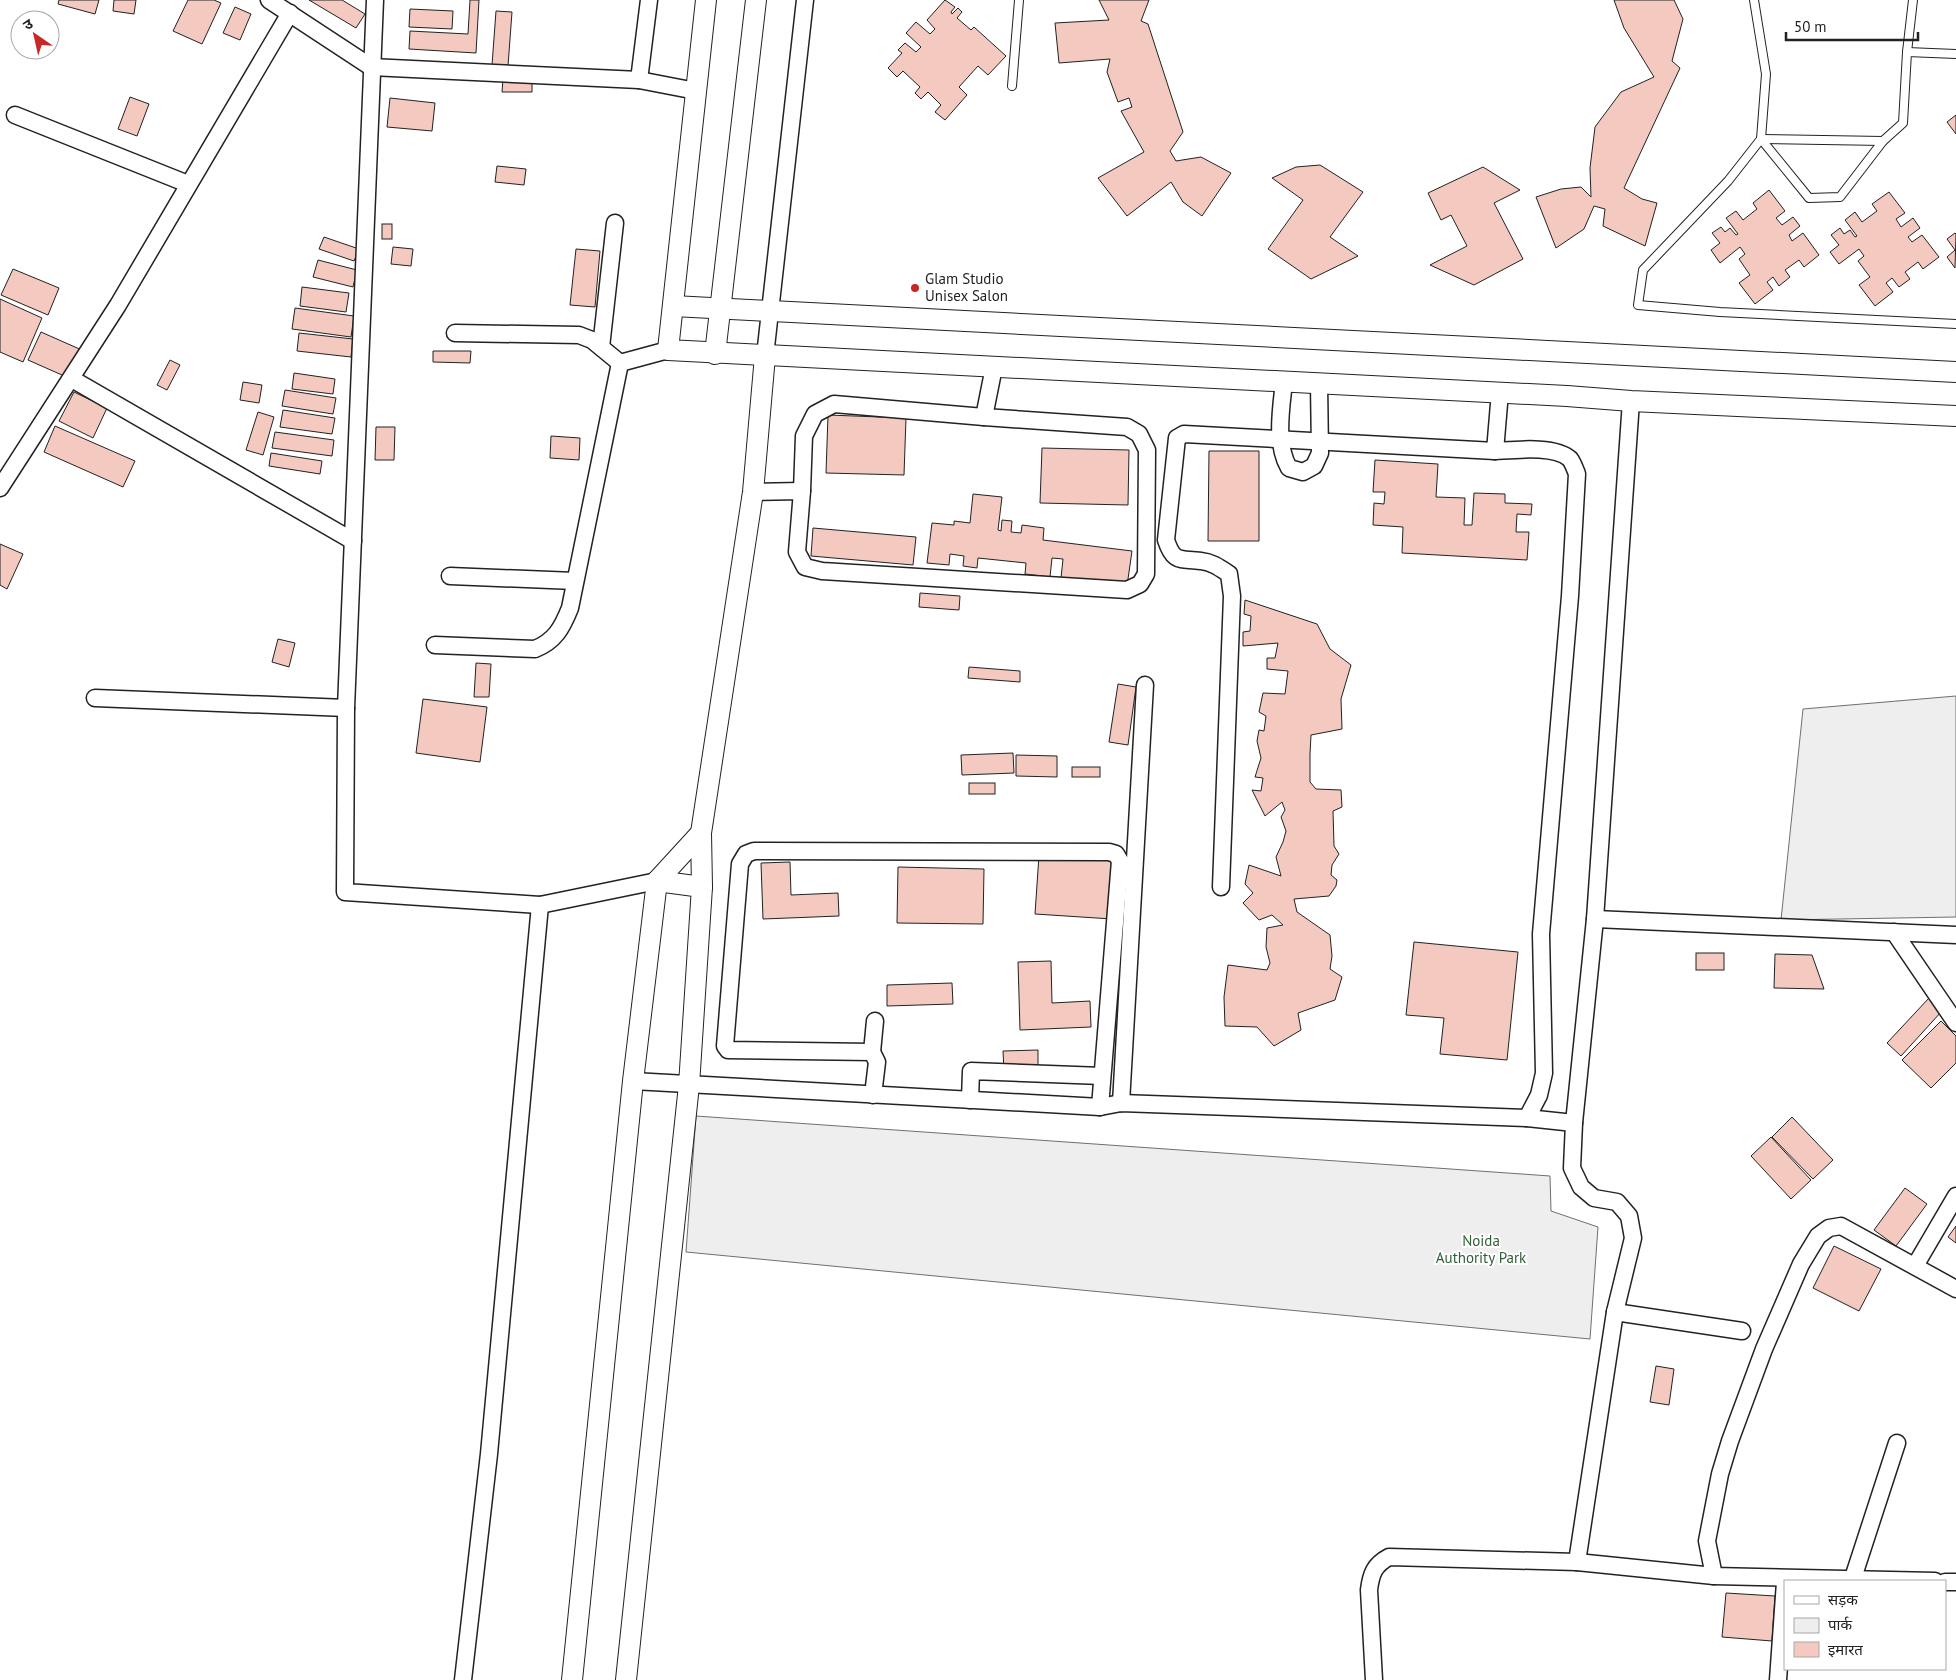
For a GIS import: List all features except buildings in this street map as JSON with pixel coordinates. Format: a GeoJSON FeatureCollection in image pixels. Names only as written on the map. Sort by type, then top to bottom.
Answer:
{"type":"FeatureCollection","features":[{"type":"Feature","properties":{"kind":"street"},"geometry":{"type":"LineString","coordinates":[[269,0],[371,67],[639,80],[696,90]]}},
{"type":"Feature","properties":{"kind":"street"},"geometry":{"type":"LineString","coordinates":[[374,0],[346,708],[345,892],[540,904],[657,881],[702,887]]}},
{"type":"Feature","properties":{"kind":"street"},"geometry":{"type":"LineString","coordinates":[[639,80],[649,0]]}},
{"type":"Feature","properties":{"kind":"street"},"geometry":{"type":"LineString","coordinates":[[668,350],[706,0]]}},
{"type":"Feature","properties":{"kind":"street"},"geometry":{"type":"LineString","coordinates":[[715,354],[756,0]]}},
{"type":"Feature","properties":{"kind":"street"},"geometry":{"type":"LineString","coordinates":[[626,1680],[688,1085],[702,887],[701,833],[753,492],[765,356],[805,0]]}},
{"type":"Feature","properties":{"kind":"street"},"geometry":{"type":"LineString","coordinates":[[0,488],[72,379],[290,13]]}},
{"type":"Feature","properties":{"kind":"street"},"geometry":{"type":"LineString","coordinates":[[15,115],[188,184]]}},
{"type":"Feature","properties":{"kind":"street"},"geometry":{"type":"LineString","coordinates":[[601,347],[615,223]]}},
{"type":"Feature","properties":{"kind":"street"},"geometry":{"type":"LineString","coordinates":[[673,306],[1956,372]]}},
{"type":"Feature","properties":{"kind":"street"},"geometry":{"type":"LineString","coordinates":[[455,333],[578,335],[592,340],[620,363]]}},
{"type":"Feature","properties":{"kind":"street"},"geometry":{"type":"LineString","coordinates":[[620,363],[668,350],[715,354],[1500,392],[1631,401],[1956,416]]}},
{"type":"Feature","properties":{"kind":"street"},"geometry":{"type":"LineString","coordinates":[[435,645],[535,649],[547,644],[556,637],[564,624],[576,581],[620,363]]}},
{"type":"Feature","properties":{"kind":"street"},"geometry":{"type":"LineString","coordinates":[[984,417],[994,367]]}},
{"type":"Feature","properties":{"kind":"street"},"geometry":{"type":"LineString","coordinates":[[72,379],[353,541]]}},
{"type":"Feature","properties":{"kind":"street"},"geometry":{"type":"LineString","coordinates":[[1284,382],[1282,456],[1289,468],[1303,472],[1314,466],[1320,453],[1322,441],[1319,384]]}},
{"type":"Feature","properties":{"kind":"street"},"geometry":{"type":"LineString","coordinates":[[1495,451],[1500,392]]}},
{"type":"Feature","properties":{"kind":"street"},"geometry":{"type":"LineString","coordinates":[[1577,1562],[1615,1312],[1633,1238],[1629,1216],[1617,1202],[1594,1198],[1581,1187],[1572,1168],[1574,1123],[1595,919],[1631,401]]}},
{"type":"Feature","properties":{"kind":"street"},"geometry":{"type":"LineString","coordinates":[[834,404],[1127,427],[1139,434],[1147,450],[1146,574],[1140,584],[1127,590],[822,571],[805,567],[797,552],[802,491],[804,436],[815,414],[834,404]]}},
{"type":"Feature","properties":{"kind":"street"},"geometry":{"type":"LineString","coordinates":[[1221,887],[1232,596],[1229,574],[1217,565],[1202,561],[1181,561],[1170,553],[1166,540],[1176,438],[1184,434],[1495,451],[1541,450],[1561,454],[1570,459],[1577,474],[1569,606],[1541,934],[1544,1073],[1539,1095],[1527,1118]]}},
{"type":"Feature","properties":{"kind":"street"},"geometry":{"type":"LineString","coordinates":[[753,492],[802,491]]}},
{"type":"Feature","properties":{"kind":"street"},"geometry":{"type":"LineString","coordinates":[[450,576],[576,581]]}},
{"type":"Feature","properties":{"kind":"street"},"geometry":{"type":"LineString","coordinates":[[1121,1103],[1145,685]]}},
{"type":"Feature","properties":{"kind":"street"},"geometry":{"type":"LineString","coordinates":[[95,698],[346,708]]}},
{"type":"Feature","properties":{"kind":"street"},"geometry":{"type":"LineString","coordinates":[[572,1680],[633,1080],[657,881],[701,833]]}},
{"type":"Feature","properties":{"kind":"street"},"geometry":{"type":"LineString","coordinates":[[872,1052],[728,1050],[724,1046],[740,864],[746,854],[754,851],[1109,852],[1116,854],[1120,861],[1100,1107]]}},
{"type":"Feature","properties":{"kind":"street"},"geometry":{"type":"LineString","coordinates":[[463,1680],[489,1454],[540,904]]}},
{"type":"Feature","properties":{"kind":"street"},"geometry":{"type":"LineString","coordinates":[[1595,919],[1956,934]]}},
{"type":"Feature","properties":{"kind":"street"},"geometry":{"type":"LineString","coordinates":[[1894,932],[1956,1024]]}},
{"type":"Feature","properties":{"kind":"street"},"geometry":{"type":"LineString","coordinates":[[873,1095],[877,1062],[872,1052],[875,1021]]}},
{"type":"Feature","properties":{"kind":"street"},"geometry":{"type":"LineString","coordinates":[[970,1100],[971,1071],[1102,1076]]}},
{"type":"Feature","properties":{"kind":"street"},"geometry":{"type":"LineString","coordinates":[[633,1080],[688,1085],[1100,1107],[1121,1103],[1527,1118],[1574,1123]]}},
{"type":"Feature","properties":{"kind":"street"},"geometry":{"type":"LineString","coordinates":[[1915,1266],[1956,1196]]}},
{"type":"Feature","properties":{"kind":"street"},"geometry":{"type":"LineString","coordinates":[[1714,1576],[1708,1541],[1722,1466],[1764,1349],[1801,1264],[1818,1236],[1829,1228],[1841,1226],[1956,1289]]}},
{"type":"Feature","properties":{"kind":"street"},"geometry":{"type":"LineString","coordinates":[[1615,1312],[1742,1331]]}},
{"type":"Feature","properties":{"kind":"street"},"geometry":{"type":"LineString","coordinates":[[1853,1578],[1896,1443]]}},
{"type":"Feature","properties":{"kind":"street"},"geometry":{"type":"LineString","coordinates":[[1374,1680],[1369,1590],[1371,1576],[1378,1562],[1389,1557],[1577,1562],[1714,1576],[1785,1580],[1853,1578],[1908,1580]]}},
{"type":"Feature","properties":{"kind":"street"},"geometry":{"type":"LineString","coordinates":[[1778,1680],[1784,1594]]}},
{"type":"Feature","properties":{"kind":"lane"},"geometry":{"type":"LineString","coordinates":[[1012,86],[1019,0]]}},
{"type":"Feature","properties":{"kind":"lane"},"geometry":{"type":"LineString","coordinates":[[1754,0],[1766,74],[1762,139],[1728,181],[1643,270],[1638,304],[1720,312],[1956,324]]}},
{"type":"Feature","properties":{"kind":"lane"},"geometry":{"type":"LineString","coordinates":[[1762,139],[1810,198],[1840,197],[1883,141],[1903,123],[1912,0]]}},
{"type":"Feature","properties":{"kind":"lane"},"geometry":{"type":"LineString","coordinates":[[1907,52],[1956,54]]}},
{"type":"Feature","properties":{"kind":"lane"},"geometry":{"type":"LineString","coordinates":[[1762,139],[1883,141]]}},
{"type":"Feature","properties":{"kind":"green space"},"geometry":{"type":"Polygon","coordinates":[[[1956,696],[1956,917],[1781,920],[1803,709],[1956,696]]]}},
{"type":"Feature","properties":{"kind":"green space","name":"Noida Authority Park"},"geometry":{"type":"Polygon","coordinates":[[[696,1116],[1550,1176],[1551,1211],[1598,1227],[1590,1339],[686,1252],[696,1116]]]}},
{"type":"Feature","properties":{"kind":"place","name":"Glam Studio Unisex Salon"},"geometry":{"type":"Point","coordinates":[915,288]}}]}
